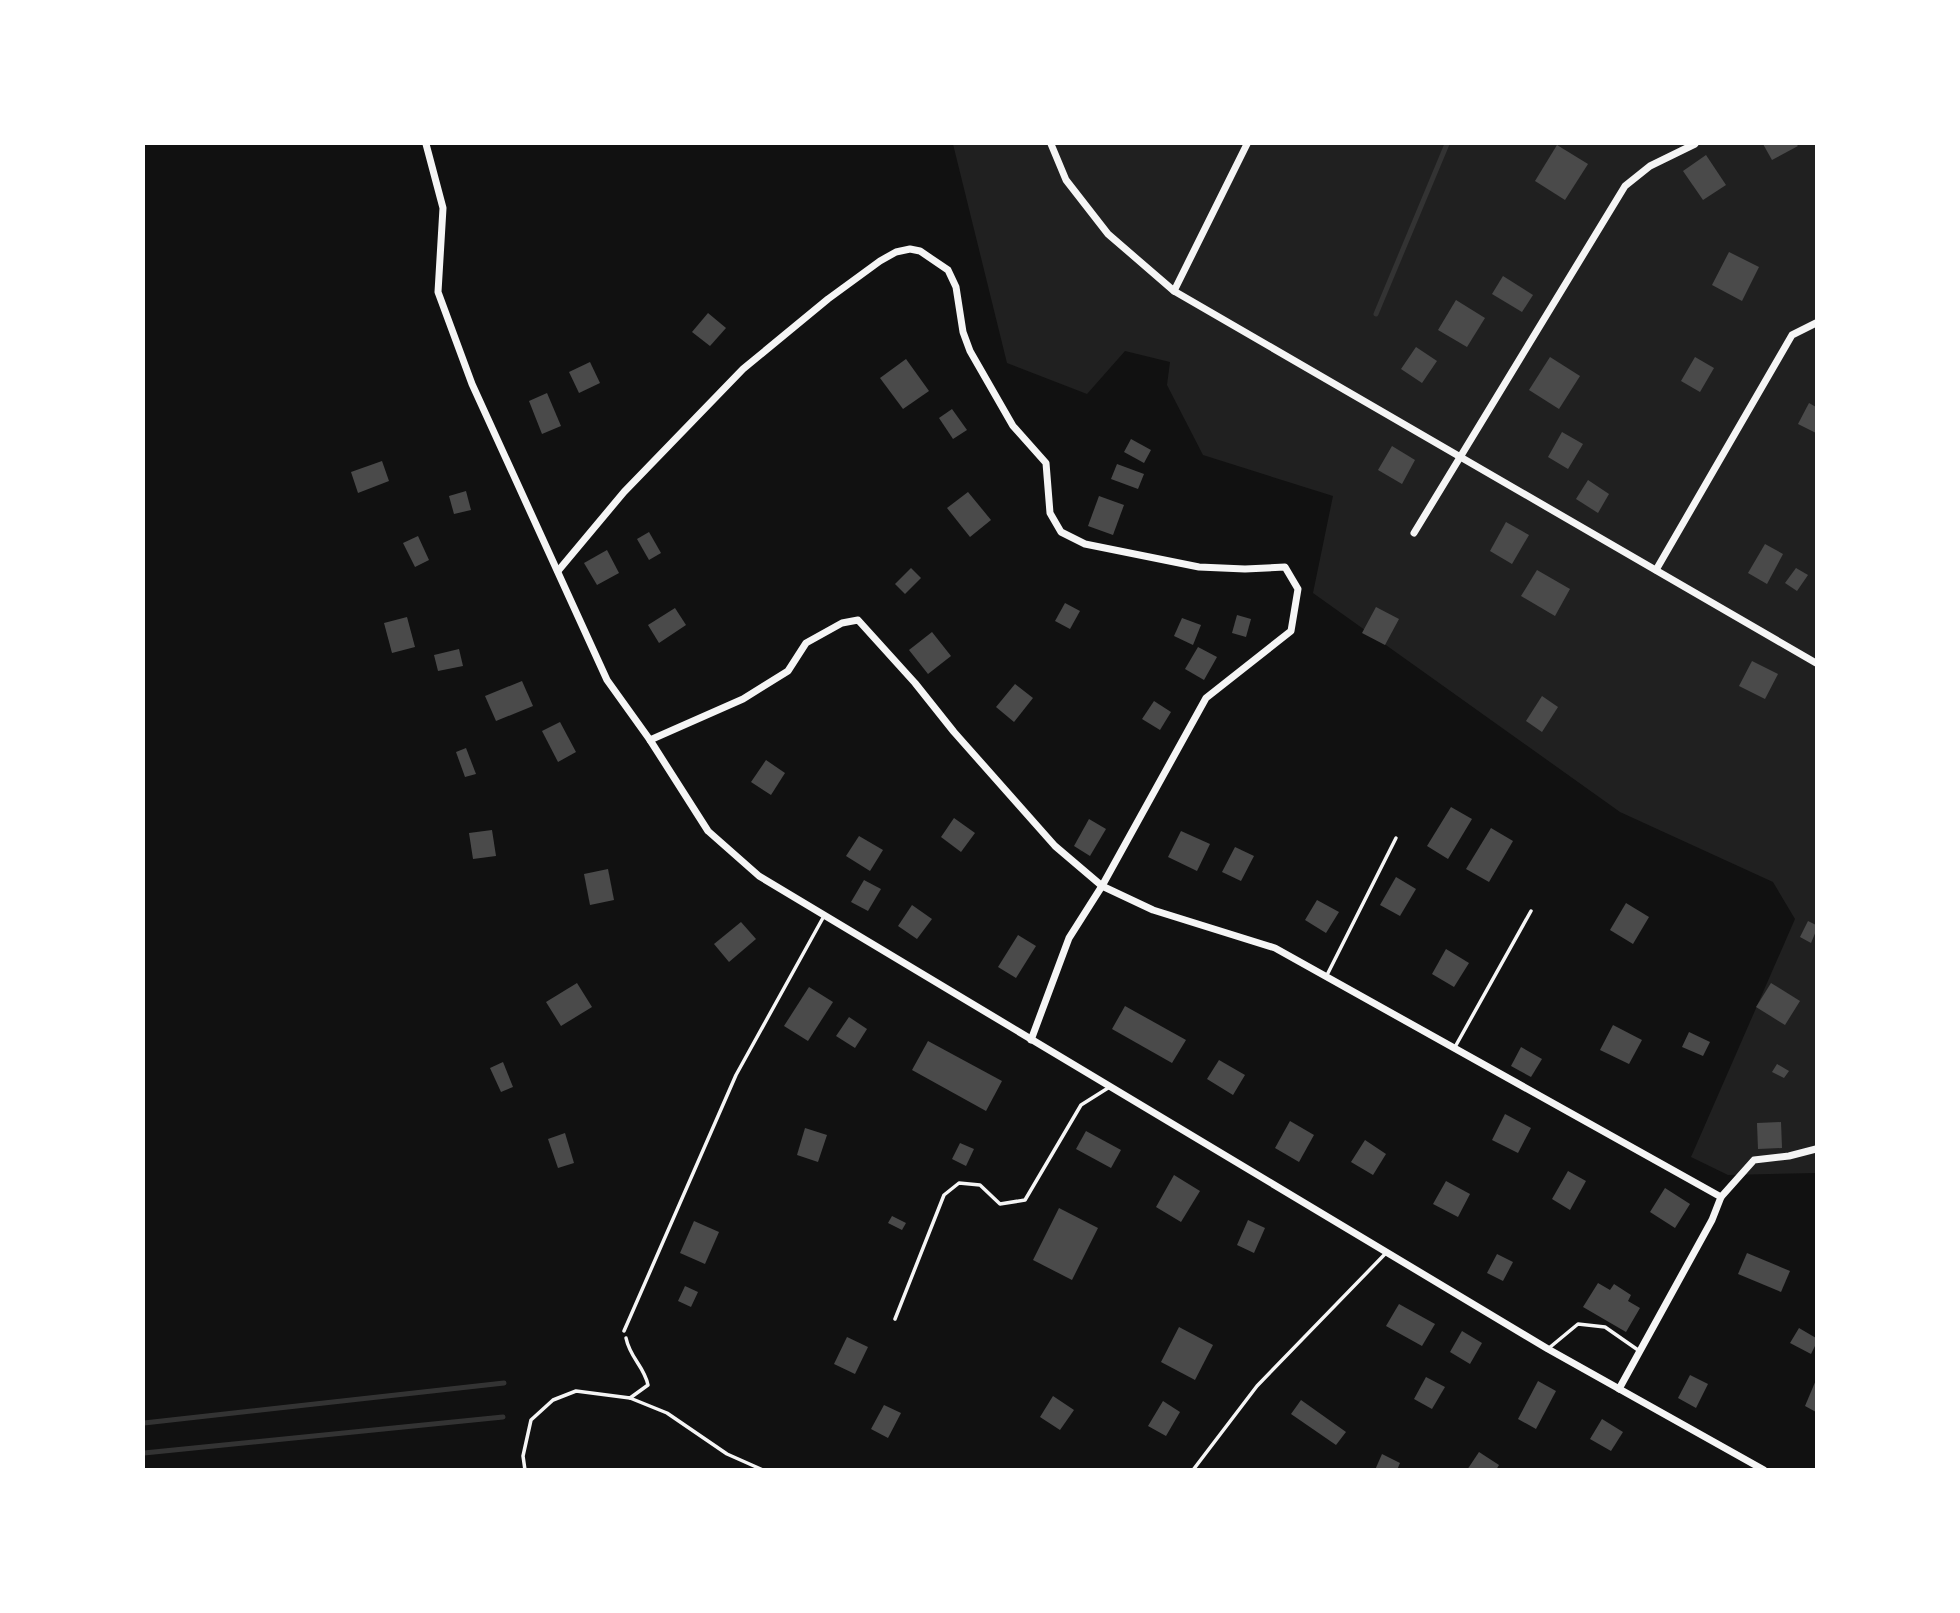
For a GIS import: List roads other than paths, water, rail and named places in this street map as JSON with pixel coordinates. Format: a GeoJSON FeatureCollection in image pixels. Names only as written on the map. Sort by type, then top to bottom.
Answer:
{"type":"FeatureCollection","features":[{"type":"Feature","properties":{"kind":"street"},"geometry":{"type":"LineString","coordinates":[[426,144],[443,208],[438,292],[472,384],[607,680],[650,740],[708,831],[759,876],[1548,1349],[1764,1469]]}},
{"type":"Feature","properties":{"kind":"street"},"geometry":{"type":"LineString","coordinates":[[1051,144],[1066,180],[1108,234],[1174,291],[1816,663]]}},
{"type":"Feature","properties":{"kind":"street"},"geometry":{"type":"LineString","coordinates":[[1174,291],[1247,144]]}},
{"type":"Feature","properties":{"kind":"street"},"geometry":{"type":"LineString","coordinates":[[1413,533],[1625,186],[1650,166],[1695,144]]}},
{"type":"Feature","properties":{"kind":"street"},"geometry":{"type":"LineString","coordinates":[[558,571],[624,492],[743,369],[828,299],[880,261],[896,252],[910,249],[920,251],[948,270],[956,287],[963,332],[970,351],[1013,426],[1045,463],[1051,513],[1061,532],[1085,544],[1199,567],[1285,567],[1298,589],[1291,631],[1206,698],[1102,886],[1069,938],[1031,1040]]}},
{"type":"Feature","properties":{"kind":"street"},"geometry":{"type":"LineString","coordinates":[[1656,570],[1791,335],[1816,323]]}},
{"type":"Feature","properties":{"kind":"street"},"geometry":{"type":"LineString","coordinates":[[650,740],[743,699],[788,671],[806,643],[842,623],[858,620],[1055,845],[1102,886],[1153,910],[1275,948],[1721,1197]]}},
{"type":"Feature","properties":{"kind":"street"},"geometry":{"type":"LineString","coordinates":[[1619,1389],[1638,1350],[1712,1220],[1721,1197],[1754,1160],[1789,1156],[1816,1149]]}},
{"type":"Feature","properties":{"kind":"lane"},"geometry":{"type":"LineString","coordinates":[[1326,977],[1396,838]]}},
{"type":"Feature","properties":{"kind":"lane"},"geometry":{"type":"LineString","coordinates":[[1454,1049],[1531,911]]}},
{"type":"Feature","properties":{"kind":"lane"},"geometry":{"type":"LineString","coordinates":[[625,1331],[736,1075],[825,914]]}},
{"type":"Feature","properties":{"kind":"lane"},"geometry":{"type":"LineString","coordinates":[[895,1319],[944,1195],[959,1183],[980,1185],[1000,1204],[1025,1200],[1081,1105],[1111,1086]]}},
{"type":"Feature","properties":{"kind":"lane"},"geometry":{"type":"LineString","coordinates":[[1193,1469],[1257,1386],[1387,1252]]}},
{"type":"Feature","properties":{"kind":"lane"},"geometry":{"type":"LineString","coordinates":[[1548,1349],[1577,1324],[1605,1327],[1638,1350]]}},
{"type":"Feature","properties":{"kind":"waterway"},"geometry":{"type":"LineString","coordinates":[[1376,314],[1447,144]]}},
{"type":"Feature","properties":{"kind":"waterway"},"geometry":{"type":"LineString","coordinates":[[144,1423],[504,1383]]}},
{"type":"Feature","properties":{"kind":"waterway"},"geometry":{"type":"LineString","coordinates":[[144,1453],[503,1417]]}}]}
